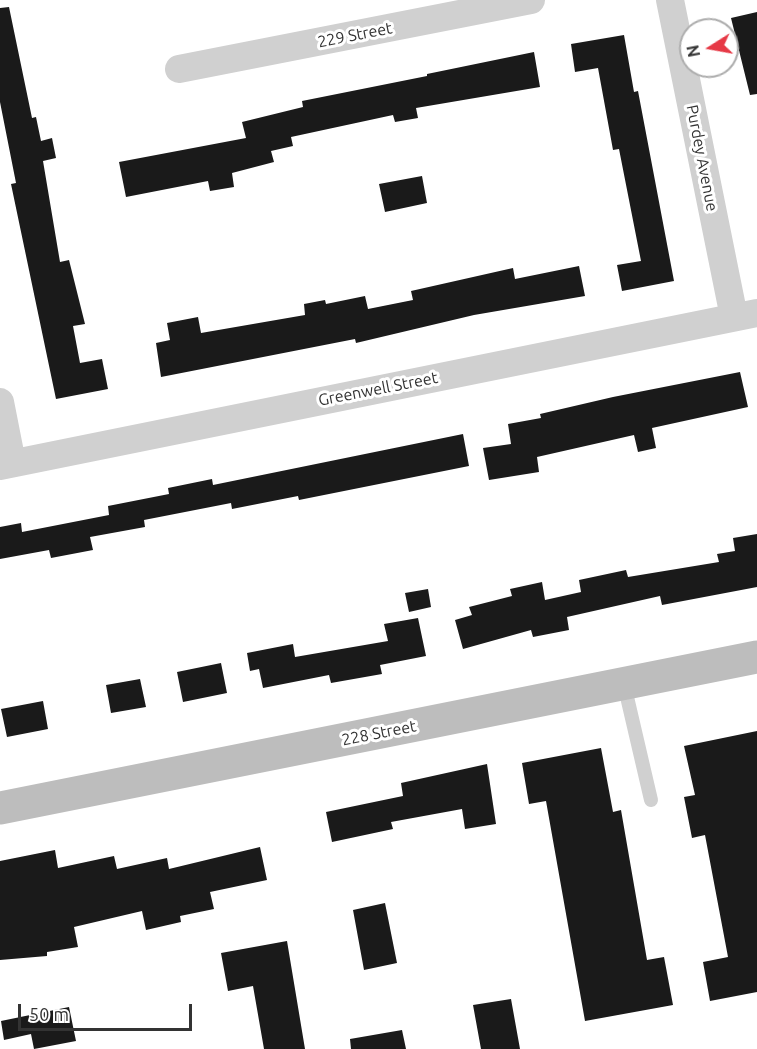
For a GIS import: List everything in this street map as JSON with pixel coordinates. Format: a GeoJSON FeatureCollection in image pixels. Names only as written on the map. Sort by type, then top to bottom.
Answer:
{"type":"FeatureCollection","features":[{"type":"Feature","properties":{"kind":"street","name":"229 Street"},"geometry":{"type":"LineString","coordinates":[[179,69],[531,0]]}},
{"type":"Feature","properties":{"kind":"street","name":"Purdey Avenue"},"geometry":{"type":"LineString","coordinates":[[670,0],[746,315]]}},
{"type":"Feature","properties":{"kind":"street","name":"Greenwell Street"},"geometry":{"type":"LineString","coordinates":[[6,465],[746,315]]}},
{"type":"Feature","properties":{"kind":"street"},"geometry":{"type":"LineString","coordinates":[[0,402],[6,465]]}},
{"type":"Feature","properties":{"kind":"street","name":"228 Street"},"geometry":{"type":"LineString","coordinates":[[0,808],[757,657]]}},
{"type":"Feature","properties":{"kind":"lane"},"geometry":{"type":"LineString","coordinates":[[624,684],[651,800]]}},
{"type":"Feature","properties":{"kind":"building"},"geometry":{"type":"Polygon","coordinates":[[[9,7],[32,118],[36,117],[41,141],[52,138],[56,158],[43,161],[60,262],[69,260],[85,324],[73,326],[80,363],[102,359],[108,389],[56,399],[11,184],[16,183],[0,102],[0,8],[9,7]]]}},
{"type":"Feature","properties":{"kind":"building"},"geometry":{"type":"Polygon","coordinates":[[[757,12],[757,94],[750,95],[739,50],[739,18],[731,18],[757,12]]]}},
{"type":"Feature","properties":{"kind":"building"},"geometry":{"type":"Polygon","coordinates":[[[624,35],[634,92],[638,91],[674,281],[622,291],[617,265],[641,261],[619,149],[613,150],[598,68],[575,72],[571,44],[624,35]]]}},
{"type":"Feature","properties":{"kind":"building"},"geometry":{"type":"Polygon","coordinates":[[[534,52],[540,87],[416,108],[418,118],[395,122],[393,115],[291,137],[293,146],[271,151],[274,162],[232,173],[234,187],[210,191],[208,181],[126,197],[119,162],[246,138],[242,122],[303,107],[302,101],[534,52]]]}},
{"type":"Feature","properties":{"kind":"building"},"geometry":{"type":"Polygon","coordinates":[[[422,176],[427,203],[385,212],[379,184],[422,176]]]}},
{"type":"Feature","properties":{"kind":"building"},"geometry":{"type":"Polygon","coordinates":[[[579,266],[585,296],[474,315],[356,343],[355,339],[161,377],[156,343],[170,340],[167,323],[198,317],[201,333],[305,315],[304,304],[325,300],[326,304],[365,296],[368,309],[413,300],[411,291],[513,268],[515,279],[579,266]]]}},
{"type":"Feature","properties":{"kind":"building"},"geometry":{"type":"Polygon","coordinates":[[[740,372],[748,407],[652,428],[656,448],[638,452],[634,435],[537,457],[539,472],[489,480],[483,448],[511,444],[508,424],[541,418],[540,414],[613,397],[740,372]]]}},
{"type":"Feature","properties":{"kind":"building"},"geometry":{"type":"Polygon","coordinates":[[[463,434],[469,466],[299,500],[298,496],[232,509],[231,503],[144,520],[145,527],[90,537],[93,550],[51,558],[49,550],[0,559],[0,527],[21,523],[22,532],[109,515],[108,506],[169,494],[168,488],[212,479],[213,485],[463,434]]]}},
{"type":"Feature","properties":{"kind":"building"},"geometry":{"type":"Polygon","coordinates":[[[757,534],[757,587],[662,605],[660,596],[567,617],[569,630],[533,637],[531,630],[463,649],[455,620],[472,615],[469,607],[512,596],[510,589],[542,582],[545,600],[581,592],[579,580],[626,570],[628,577],[719,562],[717,554],[735,551],[733,538],[757,534]]]}},
{"type":"Feature","properties":{"kind":"building"},"geometry":{"type":"Polygon","coordinates":[[[428,589],[431,607],[409,612],[405,593],[428,589]]]}},
{"type":"Feature","properties":{"kind":"building"},"geometry":{"type":"Polygon","coordinates":[[[418,618],[426,656],[380,665],[382,674],[331,683],[329,675],[263,688],[259,669],[250,671],[247,653],[293,644],[295,657],[388,641],[384,624],[418,618]]]}},
{"type":"Feature","properties":{"kind":"building"},"geometry":{"type":"Polygon","coordinates":[[[221,663],[227,693],[183,702],[177,672],[221,663]]]}},
{"type":"Feature","properties":{"kind":"building"},"geometry":{"type":"Polygon","coordinates":[[[140,679],[146,707],[111,713],[106,685],[140,679]]]}},
{"type":"Feature","properties":{"kind":"building"},"geometry":{"type":"Polygon","coordinates":[[[43,701],[48,729],[7,737],[1,709],[43,701]]]}},
{"type":"Feature","properties":{"kind":"building"},"geometry":{"type":"Polygon","coordinates":[[[757,731],[757,992],[710,1001],[703,962],[728,957],[705,835],[692,838],[684,797],[695,795],[684,746],[757,731]]]}},
{"type":"Feature","properties":{"kind":"building"},"geometry":{"type":"Polygon","coordinates":[[[601,748],[613,812],[621,810],[647,960],[664,957],[673,1005],[585,1021],[546,801],[529,804],[522,763],[601,748]]]}},
{"type":"Feature","properties":{"kind":"building"},"geometry":{"type":"Polygon","coordinates":[[[487,764],[496,824],[465,829],[462,809],[391,822],[393,829],[332,842],[326,812],[403,796],[401,783],[487,764]]]}},
{"type":"Feature","properties":{"kind":"building"},"geometry":{"type":"Polygon","coordinates":[[[260,847],[267,880],[210,892],[214,909],[180,916],[181,922],[146,930],[142,911],[74,927],[78,947],[47,952],[47,956],[0,960],[0,861],[55,850],[58,868],[114,856],[117,869],[167,858],[169,869],[260,847]]]}},
{"type":"Feature","properties":{"kind":"building"},"geometry":{"type":"Polygon","coordinates":[[[385,903],[397,963],[364,970],[353,910],[385,903]]]}},
{"type":"Feature","properties":{"kind":"building"},"geometry":{"type":"Polygon","coordinates":[[[287,941],[305,1049],[264,1049],[253,986],[228,991],[221,953],[287,941]]]}},
{"type":"Feature","properties":{"kind":"building"},"geometry":{"type":"Polygon","coordinates":[[[511,999],[520,1049],[481,1049],[473,1005],[511,999]]]}},
{"type":"Feature","properties":{"kind":"building"},"geometry":{"type":"Polygon","coordinates":[[[69,1007],[76,1041],[34,1049],[31,1034],[4,1040],[1,1021],[69,1007]]]}},
{"type":"Feature","properties":{"kind":"building"},"geometry":{"type":"Polygon","coordinates":[[[402,1030],[406,1049],[351,1049],[350,1039],[402,1030]]]}}]}
